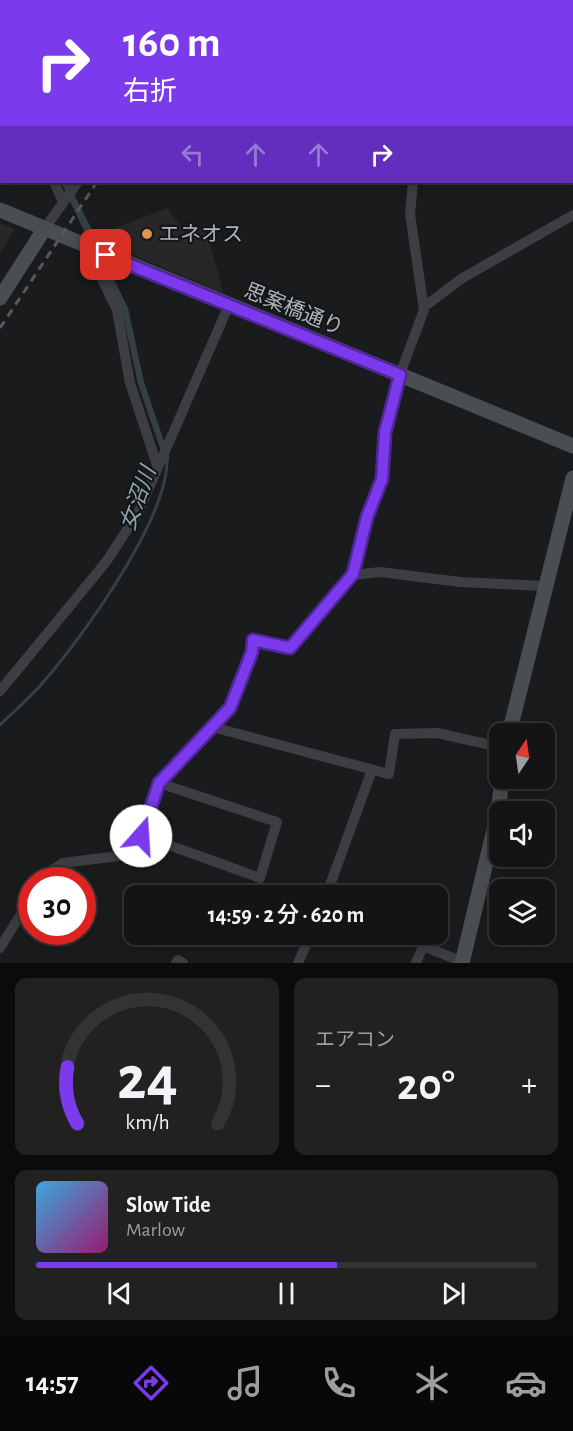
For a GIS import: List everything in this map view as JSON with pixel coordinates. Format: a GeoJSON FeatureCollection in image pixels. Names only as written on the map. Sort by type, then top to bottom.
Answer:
{"type":"FeatureCollection","features":[{"type":"Feature","properties":{"kind":"street"},"geometry":{"type":"LineString","coordinates":[[2,290],[70,192],[56,183]]}},
{"type":"Feature","properties":{"kind":"street"},"geometry":{"type":"LineString","coordinates":[[57,867],[63,863],[126,855],[136,847],[159,783],[230,708],[252,652],[253,640],[290,648],[353,574],[367,517],[382,479],[385,432],[400,375],[424,307],[410,214],[412,183]]}},
{"type":"Feature","properties":{"kind":"street","name":"思案橋通り"},"geometry":{"type":"LineString","coordinates":[[0,210],[573,446]]}},
{"type":"Feature","properties":{"kind":"street"},"geometry":{"type":"LineString","coordinates":[[424,307],[461,279],[573,215]]}},
{"type":"Feature","properties":{"kind":"street"},"geometry":{"type":"LineString","coordinates":[[88,247],[117,310],[130,383],[160,464]]}},
{"type":"Feature","properties":{"kind":"street"},"geometry":{"type":"LineString","coordinates":[[0,691],[106,562],[138,513],[229,305]]}},
{"type":"Feature","properties":{"kind":"street"},"geometry":{"type":"LineString","coordinates":[[512,723],[544,586],[573,478]]}},
{"type":"Feature","properties":{"kind":"street"},"geometry":{"type":"LineString","coordinates":[[353,574],[380,572],[460,582],[544,586]]}},
{"type":"Feature","properties":{"kind":"street"},"geometry":{"type":"LineString","coordinates":[[212,727],[389,774],[395,735],[437,733],[489,745]]}},
{"type":"Feature","properties":{"kind":"street"},"geometry":{"type":"LineString","coordinates":[[330,885],[372,770]]}},
{"type":"Feature","properties":{"kind":"street"},"geometry":{"type":"LineString","coordinates":[[141,836],[260,878],[277,822],[159,783]]}},
{"type":"Feature","properties":{"kind":"street"},"geometry":{"type":"LineString","coordinates":[[416,963],[423,946],[462,962],[498,813],[501,789]]}},
{"type":"Feature","properties":{"kind":"street"},"geometry":{"type":"LineString","coordinates":[[0,948],[18,919]]}},
{"type":"Feature","properties":{"kind":"street"},"geometry":{"type":"LineString","coordinates":[[298,963],[306,945]]}},
{"type":"Feature","properties":{"kind":"street"},"geometry":{"type":"LineString","coordinates":[[176,963],[178,960],[183,963]]}},
{"type":"Feature","properties":{"kind":"shaded area"},"geometry":{"type":"Polygon","coordinates":[[[61,183],[68,183],[92,230],[86,233],[110,271],[128,308],[144,382],[170,459],[164,460],[138,384],[122,311],[61,183]]]}},
{"type":"Feature","properties":{"kind":"shaded area"},"geometry":{"type":"Polygon","coordinates":[[[168,208],[185,233],[206,228],[223,293],[91,237],[168,208]]]}},
{"type":"Feature","properties":{"kind":"shaded area"},"geometry":{"type":"Polygon","coordinates":[[[0,223],[15,229],[0,253],[0,223]]]}},
{"type":"Feature","properties":{"kind":"waterway","name":"女沼川"},"geometry":{"type":"LineString","coordinates":[[87,229],[93,242]]}},
{"type":"Feature","properties":{"kind":"waterway","name":"女沼川"},"geometry":{"type":"LineString","coordinates":[[0,725],[35,692],[62,660],[101,606],[140,542],[154,511],[164,483],[167,458]]}},
{"type":"Feature","properties":{"kind":"railway"},"geometry":{"type":"LineString","coordinates":[[0,328],[96,183]]}},
{"type":"Feature","properties":{"kind":"place","name":"エネオス"},"geometry":{"type":"Point","coordinates":[147,234]}},
{"type":"Feature","properties":{"kind":"route"},"geometry":{"type":"LineString","coordinates":[[106,255],[400,375],[385,432],[382,479],[367,517],[353,574],[290,648],[253,640],[252,652],[230,708],[159,783],[141,836]]}}]}
